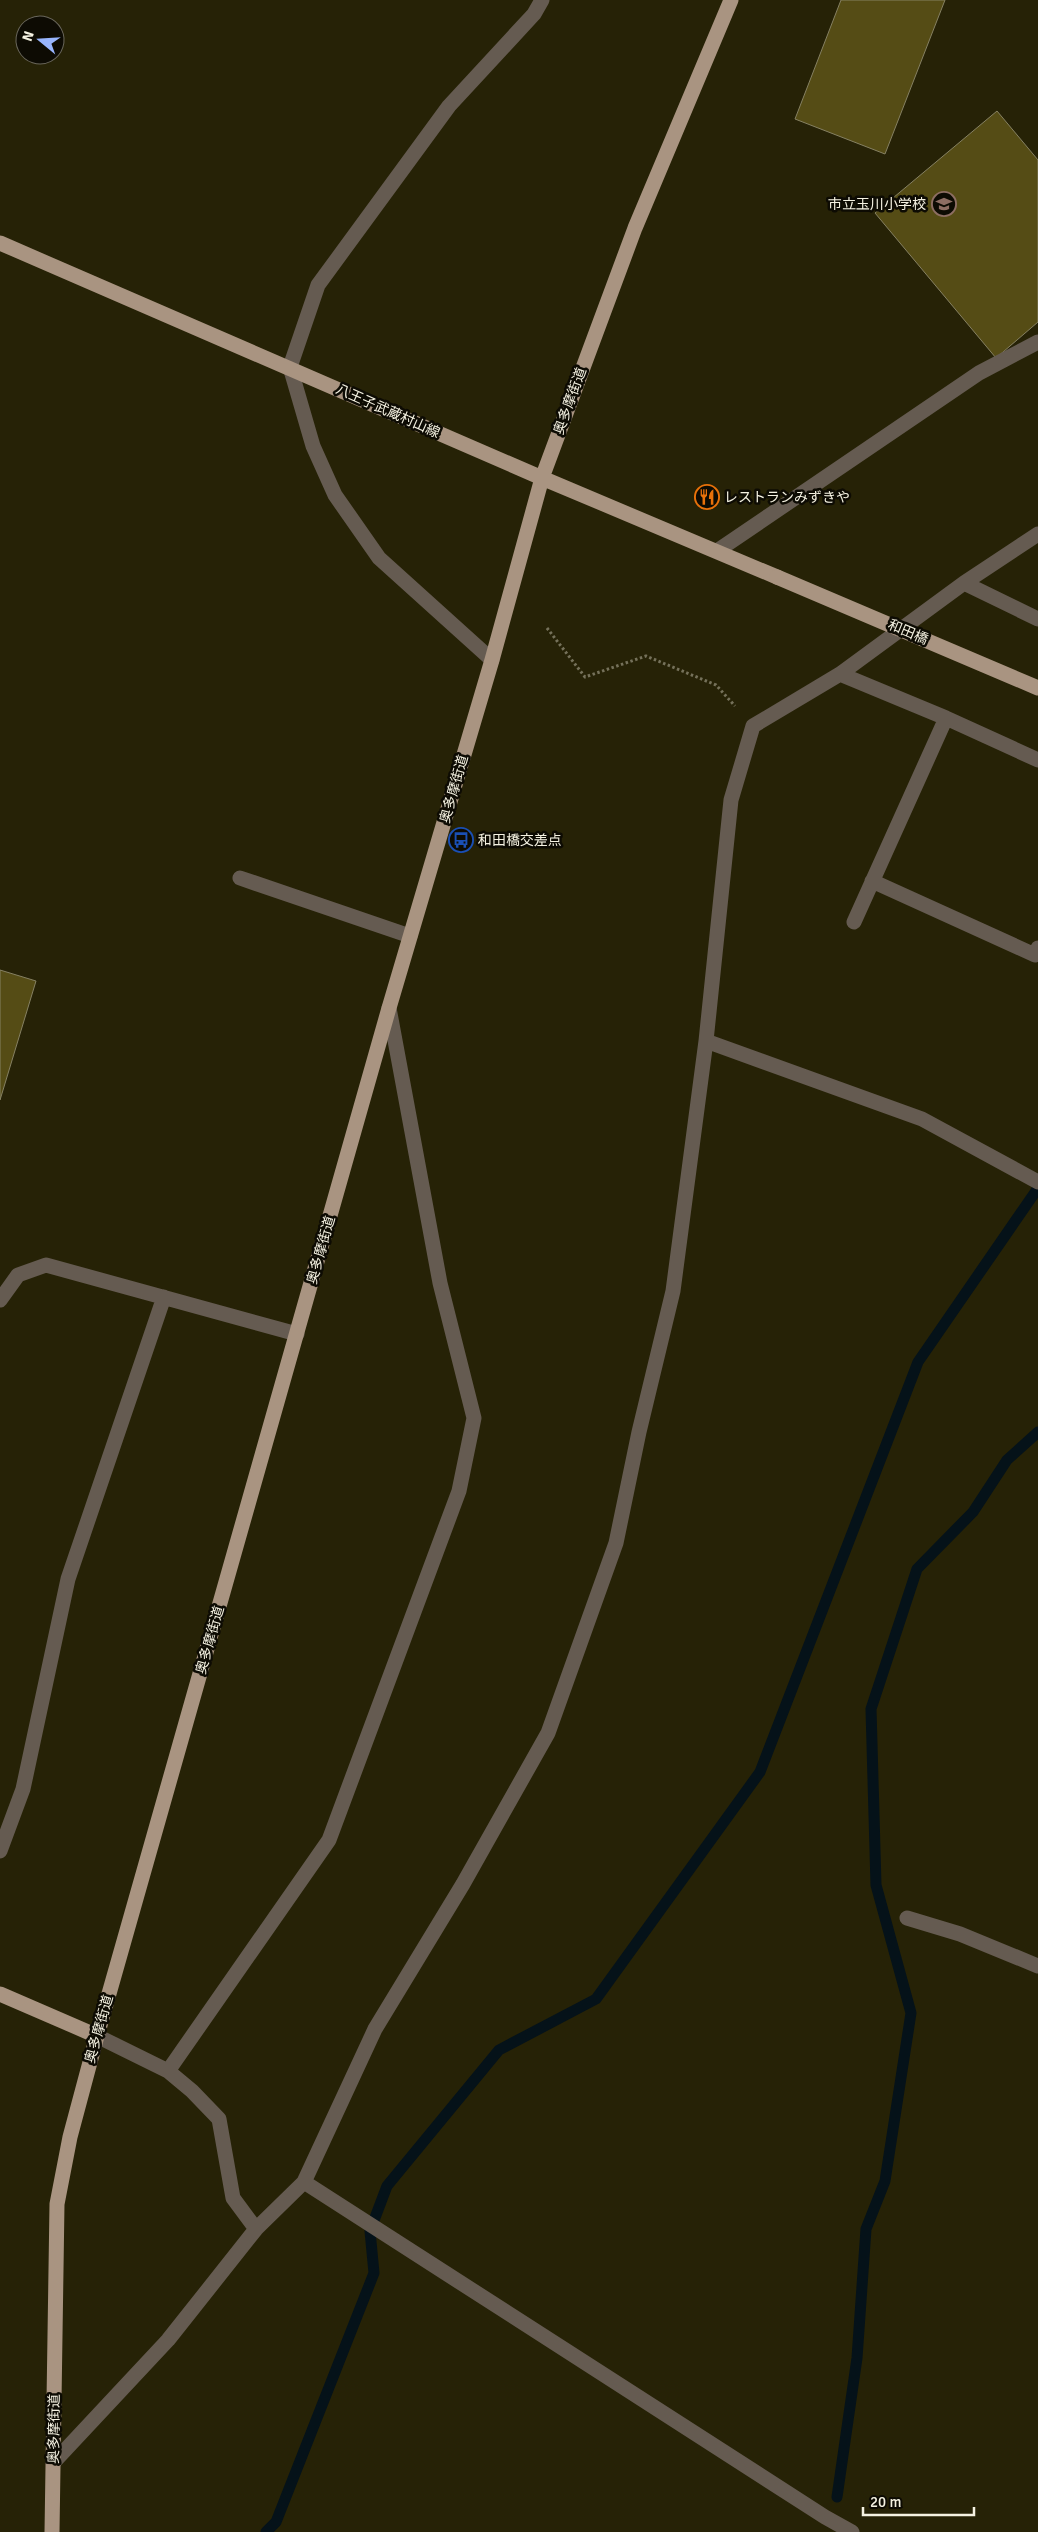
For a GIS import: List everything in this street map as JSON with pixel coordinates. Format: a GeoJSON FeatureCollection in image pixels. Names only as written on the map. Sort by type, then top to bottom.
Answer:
{"type":"FeatureCollection","features":[{"type":"Feature","properties":{"kind":"main road","name":"奥多摩街道"},"geometry":{"type":"LineString","coordinates":[[52,2532],[57,2204],[70,2137],[97,2036],[298,1334],[389,1008],[492,660],[542,478],[634,228],[731,0]]}},
{"type":"Feature","properties":{"kind":"main road","name":"八王子武蔵村山線"},"geometry":{"type":"LineString","coordinates":[[0,243],[542,478],[777,577]]}},
{"type":"Feature","properties":{"kind":"main road","name":"和田橋"},"geometry":{"type":"LineString","coordinates":[[777,577],[1038,688]]}},
{"type":"Feature","properties":{"kind":"main road"},"geometry":{"type":"LineString","coordinates":[[0,1994],[97,2036]]}},
{"type":"Feature","properties":{"kind":"street"},"geometry":{"type":"LineString","coordinates":[[492,660],[379,558],[335,495],[313,446],[290,368],[318,286],[449,106],[534,14],[542,0]]}},
{"type":"Feature","properties":{"kind":"street"},"geometry":{"type":"LineString","coordinates":[[717,551],[979,373],[1038,342]]}},
{"type":"Feature","properties":{"kind":"street"},"geometry":{"type":"LineString","coordinates":[[54,2462],[168,2340],[256,2229],[304,2182],[375,2029],[463,1884],[548,1733],[616,1543],[639,1432],[673,1291],[706,1041],[731,800],[753,726],[840,674],[964,583],[1038,534]]}},
{"type":"Feature","properties":{"kind":"street"},"geometry":{"type":"LineString","coordinates":[[964,583],[1038,619]]}},
{"type":"Feature","properties":{"kind":"street"},"geometry":{"type":"LineString","coordinates":[[840,674],[946,718],[1038,760]]}},
{"type":"Feature","properties":{"kind":"street"},"geometry":{"type":"LineString","coordinates":[[854,922],[946,718]]}},
{"type":"Feature","properties":{"kind":"street"},"geometry":{"type":"LineString","coordinates":[[240,878],[410,936]]}},
{"type":"Feature","properties":{"kind":"street"},"geometry":{"type":"LineString","coordinates":[[872,881],[1036,952]]}},
{"type":"Feature","properties":{"kind":"street"},"geometry":{"type":"LineString","coordinates":[[168,2071],[329,1840],[459,1491],[474,1418],[440,1283],[389,1008]]}},
{"type":"Feature","properties":{"kind":"street"},"geometry":{"type":"LineString","coordinates":[[706,1041],[922,1118],[1032,1179]]}},
{"type":"Feature","properties":{"kind":"street"},"geometry":{"type":"LineString","coordinates":[[0,1300],[18,1275],[46,1265],[298,1334]]}},
{"type":"Feature","properties":{"kind":"street"},"geometry":{"type":"LineString","coordinates":[[0,1851],[23,1789],[68,1579],[164,1297]]}},
{"type":"Feature","properties":{"kind":"street"},"geometry":{"type":"LineString","coordinates":[[907,1918],[960,1934],[1038,1966]]}},
{"type":"Feature","properties":{"kind":"street"},"geometry":{"type":"LineString","coordinates":[[97,2036],[168,2071],[192,2090],[219,2119],[233,2198],[256,2229]]}},
{"type":"Feature","properties":{"kind":"street"},"geometry":{"type":"LineString","coordinates":[[304,2182],[357,2214],[808,2506],[852,2532]]}},
{"type":"Feature","properties":{"kind":"path"},"geometry":{"type":"LineString","coordinates":[[547,628],[585,678],[646,656],[716,685],[753,726]]}},
{"type":"Feature","properties":{"kind":"building"},"geometry":{"type":"Polygon","coordinates":[[[841,0],[945,0],[885,154],[795,119],[841,0]]]}},
{"type":"Feature","properties":{"kind":"building"},"geometry":{"type":"Polygon","coordinates":[[[997,111],[1038,160],[1038,322],[996,358],[875,213],[997,111]]]}},
{"type":"Feature","properties":{"kind":"building"},"geometry":{"type":"Polygon","coordinates":[[[0,970],[36,981],[0,1100],[0,970]]]}},
{"type":"Feature","properties":{"kind":"waterway"},"geometry":{"type":"LineString","coordinates":[[266,2532],[276,2522],[374,2273],[370,2231],[387,2186],[499,2050],[596,1999],[760,1772],[918,1362],[1038,1188]]}},
{"type":"Feature","properties":{"kind":"waterway"},"geometry":{"type":"LineString","coordinates":[[837,2497],[857,2358],[866,2229],[885,2181],[911,2013],[876,1885],[871,1709],[917,1569],[973,1512],[1007,1460],[1038,1432]]}},
{"type":"Feature","properties":{"kind":"place","name":"市立玉川小学校"},"geometry":{"type":"Point","coordinates":[944,204]}},
{"type":"Feature","properties":{"kind":"place","name":"レストランみずきや"},"geometry":{"type":"Point","coordinates":[707,497]}},
{"type":"Feature","properties":{"kind":"place","name":"和田橋交差点"},"geometry":{"type":"Point","coordinates":[461,840]}}]}
